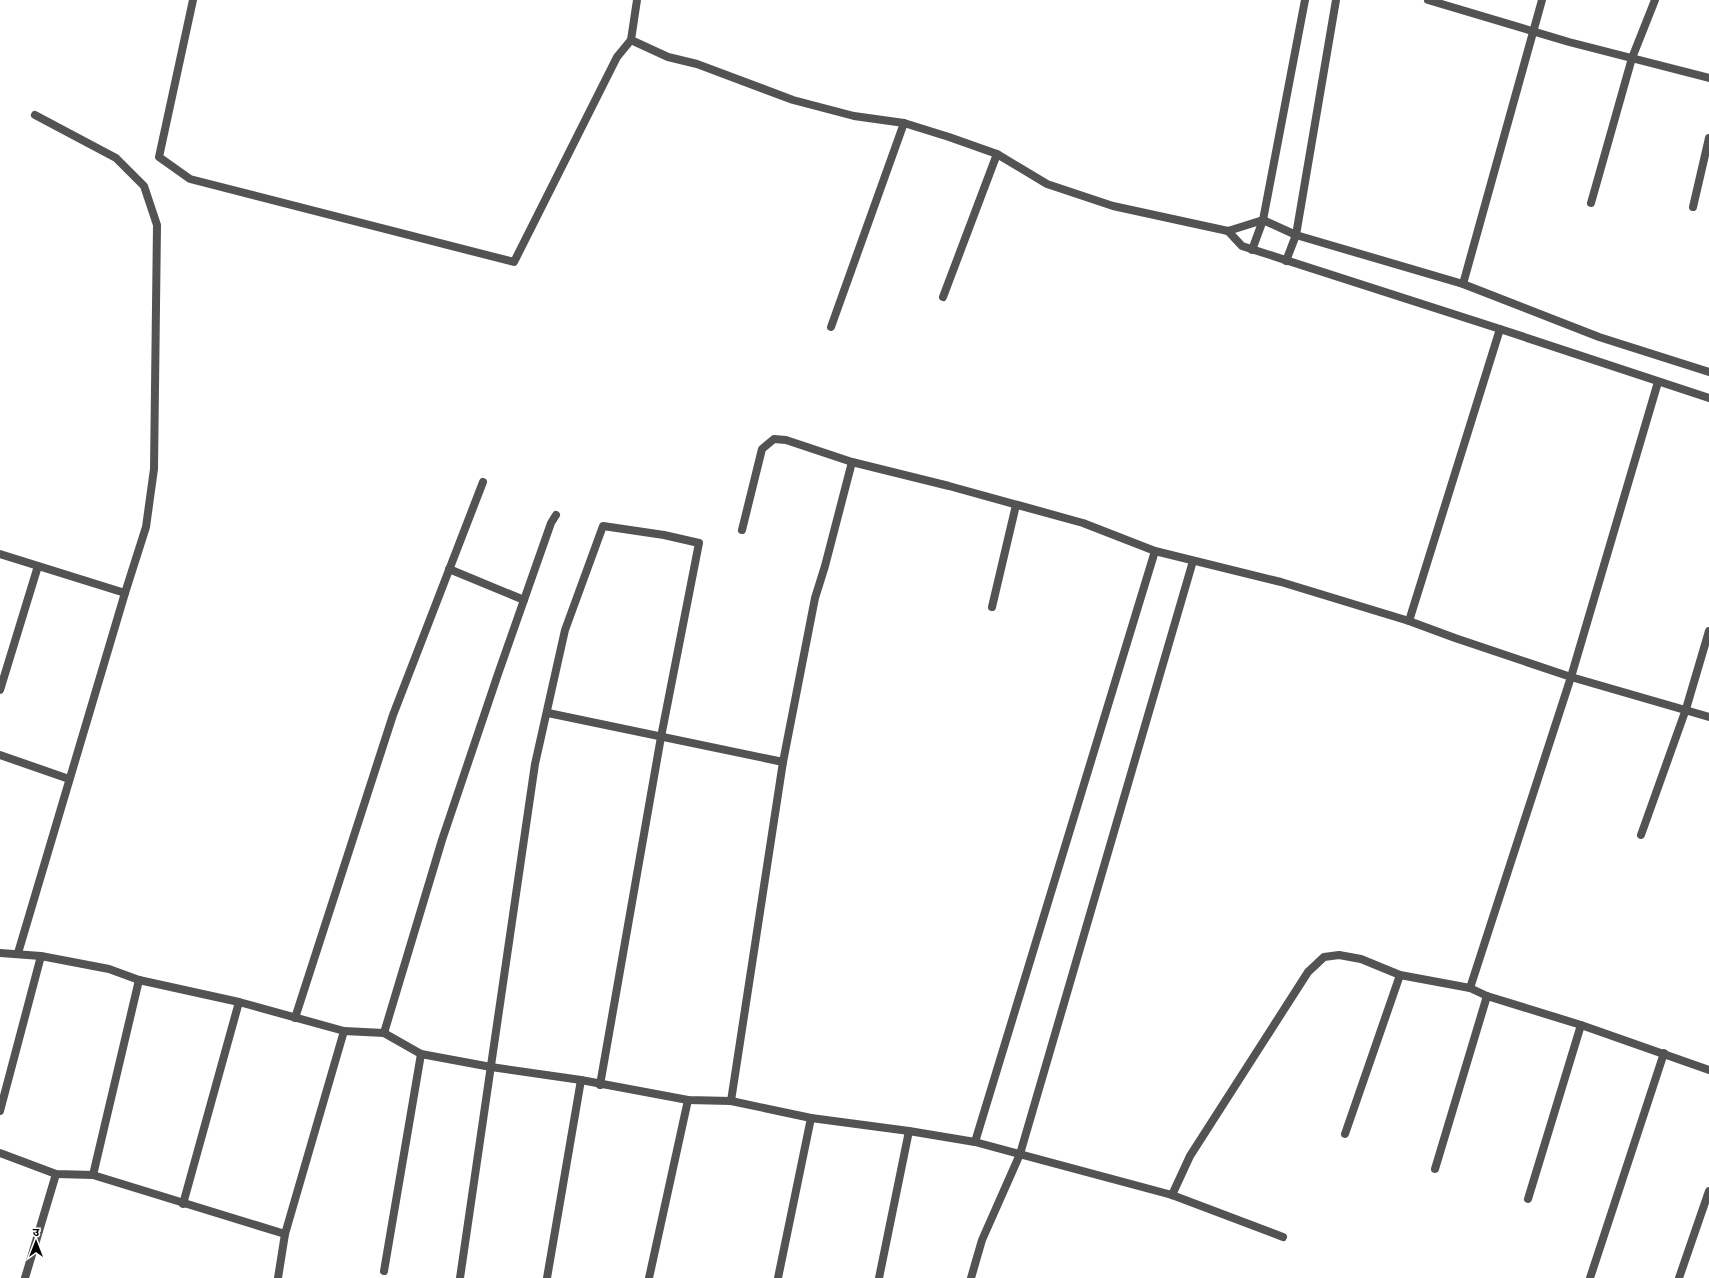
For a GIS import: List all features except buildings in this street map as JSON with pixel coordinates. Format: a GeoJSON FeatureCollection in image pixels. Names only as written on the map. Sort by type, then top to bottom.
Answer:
{"type":"FeatureCollection","features":[{"type":"Feature","properties":{"kind":"street"},"geometry":{"type":"LineString","coordinates":[[193,0],[159,157],[190,178],[514,262],[617,57],[631,40],[637,0]]}},
{"type":"Feature","properties":{"kind":"street"},"geometry":{"type":"LineString","coordinates":[[1252,250],[1263,220],[1305,0]]}},
{"type":"Feature","properties":{"kind":"street"},"geometry":{"type":"LineString","coordinates":[[1286,261],[1296,235],[1336,0]]}},
{"type":"Feature","properties":{"kind":"street"},"geometry":{"type":"LineString","coordinates":[[1428,0],[1533,31],[1709,78]]}},
{"type":"Feature","properties":{"kind":"street"},"geometry":{"type":"LineString","coordinates":[[1463,284],[1542,0]]}},
{"type":"Feature","properties":{"kind":"street"},"geometry":{"type":"LineString","coordinates":[[1591,203],[1632,58],[1655,0]]}},
{"type":"Feature","properties":{"kind":"street"},"geometry":{"type":"LineString","coordinates":[[631,40],[668,57],[697,64],[793,100],[854,116],[904,123],[949,137],[997,154],[1048,184],[1113,206],[1228,231],[1263,220],[1296,235],[1463,284],[1599,337],[1709,372]]}},
{"type":"Feature","properties":{"kind":"street"},"geometry":{"type":"LineString","coordinates":[[18,953],[125,592],[146,528],[154,469],[157,225],[144,186],[116,158],[35,115]]}},
{"type":"Feature","properties":{"kind":"street"},"geometry":{"type":"LineString","coordinates":[[831,327],[904,123]]}},
{"type":"Feature","properties":{"kind":"street"},"geometry":{"type":"LineString","coordinates":[[1693,207],[1709,138]]}},
{"type":"Feature","properties":{"kind":"street"},"geometry":{"type":"LineString","coordinates":[[943,297],[997,154]]}},
{"type":"Feature","properties":{"kind":"street"},"geometry":{"type":"LineString","coordinates":[[1228,231],[1242,246],[1252,250],[1500,329],[1709,398]]}},
{"type":"Feature","properties":{"kind":"street"},"geometry":{"type":"LineString","coordinates":[[1409,621],[1500,329]]}},
{"type":"Feature","properties":{"kind":"street"},"geometry":{"type":"LineString","coordinates":[[1470,988],[1571,677],[1658,382]]}},
{"type":"Feature","properties":{"kind":"street"},"geometry":{"type":"LineString","coordinates":[[742,530],[762,449],[774,440],[786,440],[852,462],[1016,504],[1084,524],[1155,551],[1281,582],[1409,621],[1571,677],[1686,709],[1709,717]]}},
{"type":"Feature","properties":{"kind":"street"},"geometry":{"type":"LineString","coordinates":[[731,1101],[783,762],[815,598],[825,566],[852,462]]}},
{"type":"Feature","properties":{"kind":"street"},"geometry":{"type":"LineString","coordinates":[[295,1018],[393,714],[483,482]]}},
{"type":"Feature","properties":{"kind":"street"},"geometry":{"type":"LineString","coordinates":[[992,607],[1016,504]]}},
{"type":"Feature","properties":{"kind":"street"},"geometry":{"type":"LineString","coordinates":[[384,1033],[442,840],[524,600],[551,524],[556,515]]}},
{"type":"Feature","properties":{"kind":"street"},"geometry":{"type":"LineString","coordinates":[[460,1278],[535,764],[548,713],[565,630],[603,526],[664,535],[699,543],[661,737],[600,1085]]}},
{"type":"Feature","properties":{"kind":"street"},"geometry":{"type":"LineString","coordinates":[[975,1142],[1155,551]]}},
{"type":"Feature","properties":{"kind":"street"},"geometry":{"type":"LineString","coordinates":[[0,554],[125,592]]}},
{"type":"Feature","properties":{"kind":"street"},"geometry":{"type":"LineString","coordinates":[[971,1278],[982,1240],[1020,1154],[1193,561]]}},
{"type":"Feature","properties":{"kind":"street"},"geometry":{"type":"LineString","coordinates":[[0,690],[38,566]]}},
{"type":"Feature","properties":{"kind":"street"},"geometry":{"type":"LineString","coordinates":[[449,569],[524,600]]}},
{"type":"Feature","properties":{"kind":"street"},"geometry":{"type":"LineString","coordinates":[[1641,835],[1686,709],[1709,631]]}},
{"type":"Feature","properties":{"kind":"street"},"geometry":{"type":"LineString","coordinates":[[548,713],[783,762]]}},
{"type":"Feature","properties":{"kind":"street"},"geometry":{"type":"LineString","coordinates":[[0,754],[69,779]]}},
{"type":"Feature","properties":{"kind":"street"},"geometry":{"type":"LineString","coordinates":[[0,953],[18,953],[41,956],[108,969],[139,980],[239,1002],[344,1031],[384,1033],[421,1054],[581,1080],[600,1085],[688,1100],[731,1101],[811,1118],[909,1131],[975,1142],[1172,1195],[1283,1238]]}},
{"type":"Feature","properties":{"kind":"street"},"geometry":{"type":"LineString","coordinates":[[1172,1195],[1190,1156],[1308,972],[1324,957],[1339,955],[1362,959],[1400,975],[1470,988],[1486,996],[1581,1025],[1709,1070]]}},
{"type":"Feature","properties":{"kind":"street"},"geometry":{"type":"LineString","coordinates":[[0,1111],[41,956]]}},
{"type":"Feature","properties":{"kind":"street"},"geometry":{"type":"LineString","coordinates":[[1345,1134],[1400,975]]}},
{"type":"Feature","properties":{"kind":"street"},"geometry":{"type":"LineString","coordinates":[[92,1176],[139,980]]}},
{"type":"Feature","properties":{"kind":"street"},"geometry":{"type":"LineString","coordinates":[[1435,1169],[1486,996]]}},
{"type":"Feature","properties":{"kind":"street"},"geometry":{"type":"LineString","coordinates":[[183,1204],[239,1002]]}},
{"type":"Feature","properties":{"kind":"street"},"geometry":{"type":"LineString","coordinates":[[1528,1199],[1581,1025]]}},
{"type":"Feature","properties":{"kind":"street"},"geometry":{"type":"LineString","coordinates":[[278,1278],[285,1234],[344,1031]]}},
{"type":"Feature","properties":{"kind":"street"},"geometry":{"type":"LineString","coordinates":[[1590,1278],[1664,1053]]}},
{"type":"Feature","properties":{"kind":"street"},"geometry":{"type":"LineString","coordinates":[[384,1271],[421,1054]]}},
{"type":"Feature","properties":{"kind":"street"},"geometry":{"type":"LineString","coordinates":[[547,1278],[581,1080]]}},
{"type":"Feature","properties":{"kind":"street"},"geometry":{"type":"LineString","coordinates":[[649,1278],[688,1100]]}},
{"type":"Feature","properties":{"kind":"street"},"geometry":{"type":"LineString","coordinates":[[778,1278],[811,1118]]}},
{"type":"Feature","properties":{"kind":"street"},"geometry":{"type":"LineString","coordinates":[[879,1278],[909,1131]]}},
{"type":"Feature","properties":{"kind":"street"},"geometry":{"type":"LineString","coordinates":[[0,1153],[56,1174],[92,1176],[285,1234]]}},
{"type":"Feature","properties":{"kind":"street"},"geometry":{"type":"LineString","coordinates":[[25,1278],[56,1174]]}},
{"type":"Feature","properties":{"kind":"street"},"geometry":{"type":"LineString","coordinates":[[1679,1278],[1709,1191]]}}]}
